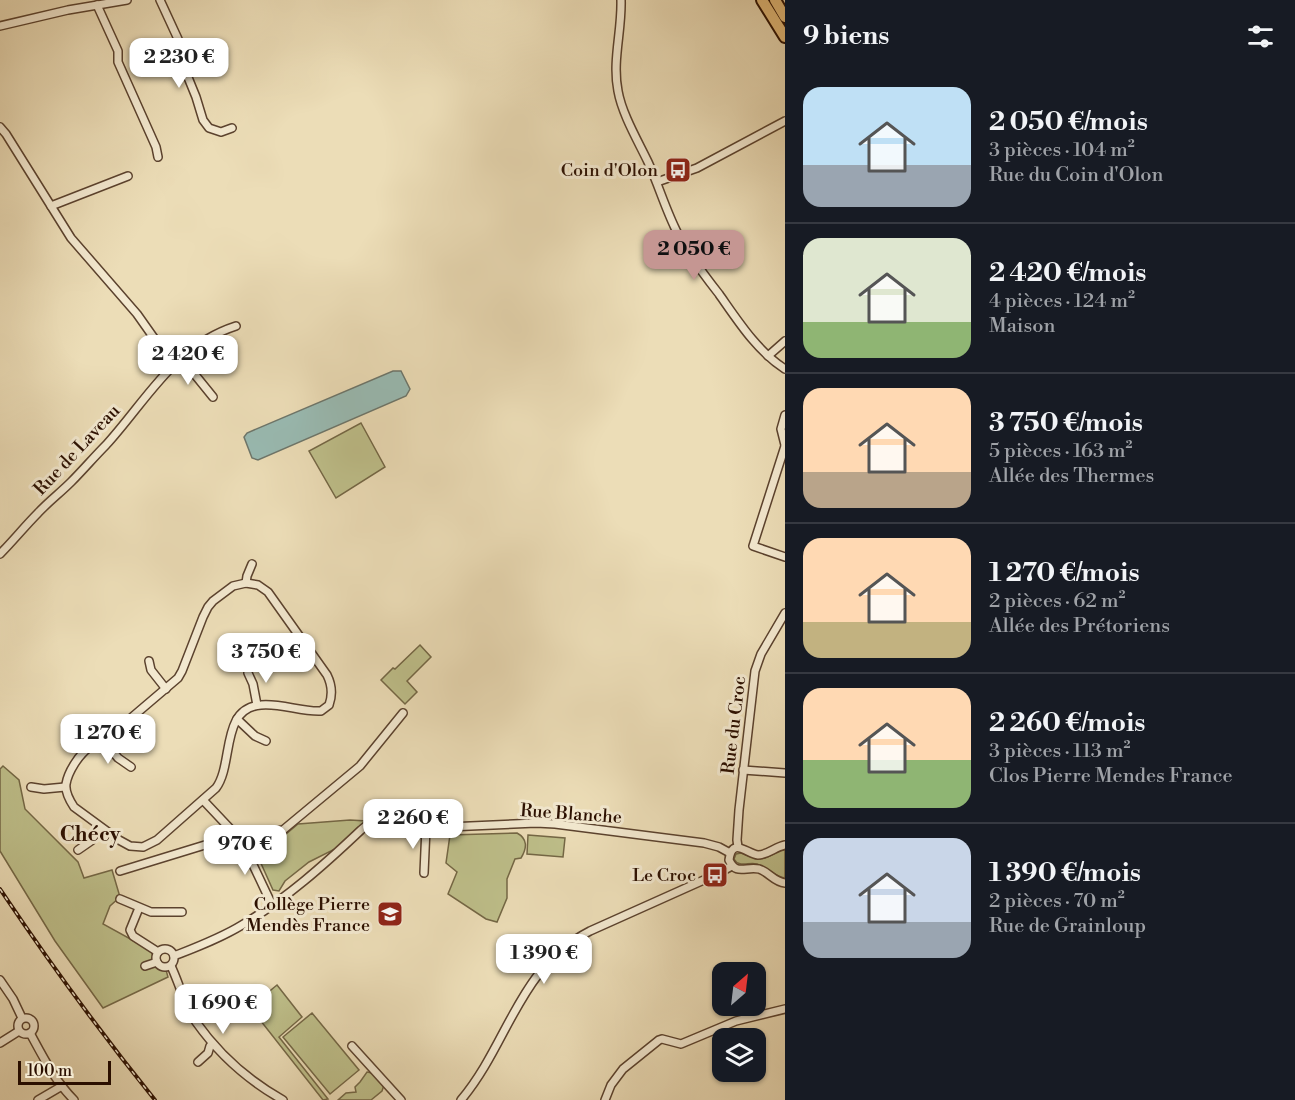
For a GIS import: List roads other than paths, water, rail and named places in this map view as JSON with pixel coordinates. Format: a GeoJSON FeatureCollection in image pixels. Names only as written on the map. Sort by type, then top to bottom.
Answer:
{"type":"FeatureCollection","features":[{"type":"Feature","properties":{"kind":"highway"},"geometry":{"type":"LineString","coordinates":[[762,0],[785,37]]}},
{"type":"Feature","properties":{"kind":"highway"},"geometry":{"type":"LineString","coordinates":[[775,0],[785,17]]}},
{"type":"Feature","properties":{"kind":"street"},"geometry":{"type":"LineString","coordinates":[[0,26],[68,10],[127,0]]}},
{"type":"Feature","properties":{"kind":"street"},"geometry":{"type":"LineString","coordinates":[[160,0],[178,39],[185,70],[203,120],[209,128],[221,132],[232,128]]}},
{"type":"Feature","properties":{"kind":"street"},"geometry":{"type":"LineString","coordinates":[[621,0],[615,67],[618,94],[666,208],[687,250],[740,324],[768,356],[785,369]]}},
{"type":"Feature","properties":{"kind":"street"},"geometry":{"type":"LineString","coordinates":[[97,5],[118,51],[118,62],[156,147],[158,157]]}},
{"type":"Feature","properties":{"kind":"street"},"geometry":{"type":"LineString","coordinates":[[657,182],[697,168],[785,121]]}},
{"type":"Feature","properties":{"kind":"street"},"geometry":{"type":"LineString","coordinates":[[0,127],[78,247],[112,283],[176,363],[196,376],[213,397]]}},
{"type":"Feature","properties":{"kind":"street"},"geometry":{"type":"LineString","coordinates":[[51,206],[128,176]]}},
{"type":"Feature","properties":{"kind":"street","name":"Rue de Laveau"},"geometry":{"type":"LineString","coordinates":[[0,554],[108,442],[140,402],[176,363],[197,345],[236,326]]}},
{"type":"Feature","properties":{"kind":"street"},"geometry":{"type":"LineString","coordinates":[[768,356],[785,342]]}},
{"type":"Feature","properties":{"kind":"street"},"geometry":{"type":"LineString","coordinates":[[785,415],[781,429],[785,446],[753,546],[785,557]]}},
{"type":"Feature","properties":{"kind":"street"},"geometry":{"type":"LineString","coordinates":[[246,583],[252,564]]}},
{"type":"Feature","properties":{"kind":"street"},"geometry":{"type":"LineString","coordinates":[[246,583],[258,585],[268,592],[327,675],[332,689],[330,705],[321,711],[279,705],[257,705],[245,710],[237,719],[230,736],[225,768],[220,782],[157,840],[143,847],[130,846],[100,827],[75,807],[65,787],[70,772],[80,757],[91,747],[104,741],[178,678],[208,607],[233,586],[246,583]]}},
{"type":"Feature","properties":{"kind":"street","name":"Rue du Croc"},"geometry":{"type":"LineString","coordinates":[[738,847],[739,810],[755,671],[761,654],[785,613]]}},
{"type":"Feature","properties":{"kind":"street"},"geometry":{"type":"LineString","coordinates":[[149,661],[151,670],[166,689]]}},
{"type":"Feature","properties":{"kind":"street"},"geometry":{"type":"LineString","coordinates":[[248,673],[253,684],[257,705]]}},
{"type":"Feature","properties":{"kind":"street"},"geometry":{"type":"LineString","coordinates":[[120,870],[231,837],[283,830],[360,766],[403,713]]}},
{"type":"Feature","properties":{"kind":"street"},"geometry":{"type":"LineString","coordinates":[[237,719],[255,736],[266,741]]}},
{"type":"Feature","properties":{"kind":"street"},"geometry":{"type":"LineString","coordinates":[[104,741],[118,758],[130,766]]}},
{"type":"Feature","properties":{"kind":"street"},"geometry":{"type":"LineString","coordinates":[[743,770],[785,773]]}},
{"type":"Feature","properties":{"kind":"street"},"geometry":{"type":"LineString","coordinates":[[31,787],[44,789],[65,787]]}},
{"type":"Feature","properties":{"kind":"street"},"geometry":{"type":"LineString","coordinates":[[174,956],[240,926],[272,905],[237,836],[203,800]]}},
{"type":"Feature","properties":{"kind":"street","name":"Rue Blanche"},"geometry":{"type":"LineString","coordinates":[[272,905],[322,867],[367,825],[372,824],[426,828],[555,824],[704,843],[730,853]]}},
{"type":"Feature","properties":{"kind":"street"},"geometry":{"type":"LineString","coordinates":[[78,850],[91,841],[100,827]]}},
{"type":"Feature","properties":{"kind":"street"},"geometry":{"type":"LineString","coordinates":[[424,873],[426,828]]}},
{"type":"Feature","properties":{"kind":"street"},"geometry":{"type":"LineString","coordinates":[[784,886],[762,870],[738,869],[732,866],[729,860],[732,850],[738,847],[756,855],[765,854],[785,845]]}},
{"type":"Feature","properties":{"kind":"street"},"geometry":{"type":"LineString","coordinates":[[460,1100],[477,1078],[536,975],[559,951],[590,931],[732,866]]}},
{"type":"Feature","properties":{"kind":"street"},"geometry":{"type":"LineString","coordinates":[[120,899],[155,913],[182,912]]}},
{"type":"Feature","properties":{"kind":"street"},"geometry":{"type":"LineString","coordinates":[[139,908],[130,930],[133,936],[155,950],[166,949],[172,952],[174,962],[171,966],[162,967],[157,962],[155,950]]}},
{"type":"Feature","properties":{"kind":"street"},"geometry":{"type":"LineString","coordinates":[[145,966],[157,962]]}},
{"type":"Feature","properties":{"kind":"street"},"geometry":{"type":"LineString","coordinates":[[171,966],[195,1021],[249,1078],[283,1100]]}},
{"type":"Feature","properties":{"kind":"street"},"geometry":{"type":"LineString","coordinates":[[0,980],[14,999],[22,1018]]}},
{"type":"Feature","properties":{"kind":"street"},"geometry":{"type":"LineString","coordinates":[[605,1100],[611,1085],[623,1069],[659,1040],[681,1044],[736,1021],[785,1009]]}},
{"type":"Feature","properties":{"kind":"street"},"geometry":{"type":"LineString","coordinates":[[27,1017],[34,1022],[35,1027],[30,1033],[23,1034],[20,1031],[18,1025],[22,1018],[27,1017]]}},
{"type":"Feature","properties":{"kind":"street"},"geometry":{"type":"LineString","coordinates":[[0,1043],[20,1031]]}},
{"type":"Feature","properties":{"kind":"street"},"geometry":{"type":"LineString","coordinates":[[30,1033],[47,1065],[74,1100]]}},
{"type":"Feature","properties":{"kind":"street"},"geometry":{"type":"LineString","coordinates":[[198,1062],[208,1053],[210,1046]]}},
{"type":"Feature","properties":{"kind":"street"},"geometry":{"type":"LineString","coordinates":[[352,1046],[398,1099]]}},
{"type":"Feature","properties":{"kind":"street"},"geometry":{"type":"LineString","coordinates":[[38,1100],[62,1086]]}},
{"type":"Feature","properties":{"kind":"water"},"geometry":{"type":"Polygon","coordinates":[[[393,371],[401,371],[410,389],[406,396],[258,460],[252,458],[244,437],[247,433],[393,371]]]}},
{"type":"Feature","properties":{"kind":"railway"},"geometry":{"type":"LineString","coordinates":[[0,889],[75,996],[155,1100]]}},
{"type":"Feature","properties":{"kind":"place","name":"Coin d'Olon"},"geometry":{"type":"Point","coordinates":[678,170]}},
{"type":"Feature","properties":{"kind":"place","name":"Le Croc"},"geometry":{"type":"Point","coordinates":[715,875]}},
{"type":"Feature","properties":{"kind":"place","name":"Collège Pierre Mendès France"},"geometry":{"type":"Point","coordinates":[390,914]}},
{"type":"Feature","properties":{"kind":"district","name":"Chécy"},"geometry":{"type":"Point","coordinates":[90,835]}}]}
